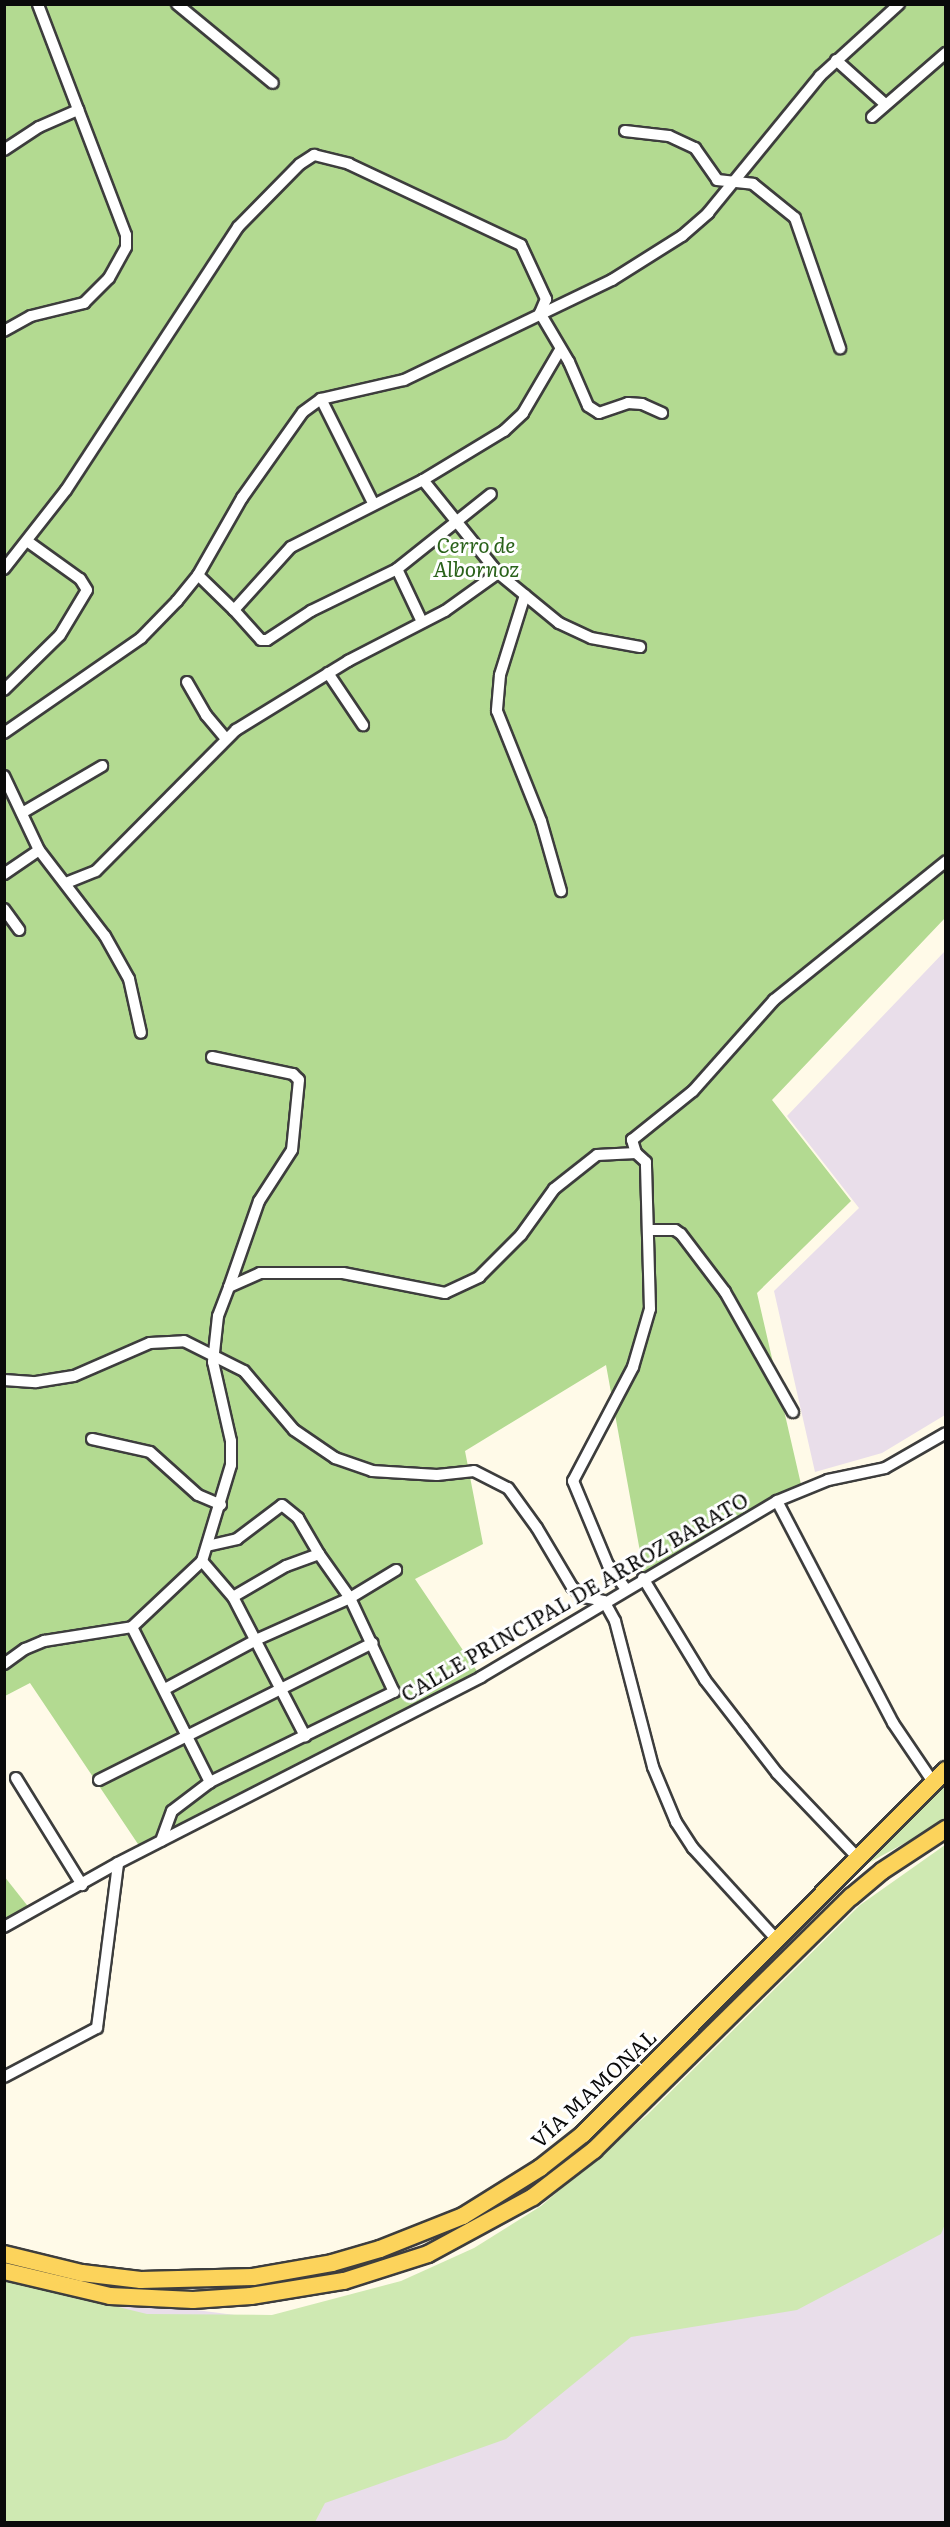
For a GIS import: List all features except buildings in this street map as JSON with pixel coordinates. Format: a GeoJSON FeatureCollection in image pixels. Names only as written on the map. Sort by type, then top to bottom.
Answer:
{"type":"FeatureCollection","features":[{"type":"Feature","properties":{"kind":"main road","name":"VÍA MAMONAL"},"geometry":{"type":"LineString","coordinates":[[4,2254],[82,2273],[141,2280],[253,2277],[332,2263],[425,2233],[495,2198],[582,2134],[859,1859],[945,1770]]}},
{"type":"Feature","properties":{"kind":"main road","name":"VÍA MAMONAL"},"geometry":{"type":"LineString","coordinates":[[4,2271],[110,2296],[193,2300],[250,2296],[344,2281],[439,2249],[533,2197],[594,2150],[851,1897],[882,1870],[945,1829]]}},
{"type":"Feature","properties":{"kind":"street"},"geometry":{"type":"LineString","coordinates":[[4,331],[31,316],[84,303],[109,278],[126,247],[126,235],[38,4]]}},
{"type":"Feature","properties":{"kind":"street"},"geometry":{"type":"LineString","coordinates":[[177,4],[273,83]]}},
{"type":"Feature","properties":{"kind":"street"},"geometry":{"type":"LineString","coordinates":[[4,732],[141,638],[198,575],[242,498],[303,412],[321,399],[404,380],[612,280],[682,236],[733,184],[836,60],[884,9],[899,4]]}},
{"type":"Feature","properties":{"kind":"street"},"geometry":{"type":"LineString","coordinates":[[872,117],[884,103],[945,53]]}},
{"type":"Feature","properties":{"kind":"street"},"geometry":{"type":"LineString","coordinates":[[836,60],[884,103]]}},
{"type":"Feature","properties":{"kind":"street"},"geometry":{"type":"LineString","coordinates":[[4,150],[39,127],[78,110]]}},
{"type":"Feature","properties":{"kind":"street"},"geometry":{"type":"LineString","coordinates":[[625,132],[669,136],[695,148],[713,177],[733,184],[753,184],[795,218],[840,348]]}},
{"type":"Feature","properties":{"kind":"street"},"geometry":{"type":"LineString","coordinates":[[4,569],[66,490],[238,227],[308,158],[330,156],[521,245],[546,299],[540,313]]}},
{"type":"Feature","properties":{"kind":"street"},"geometry":{"type":"LineString","coordinates":[[540,313],[592,410],[599,412],[627,403],[662,413]]}},
{"type":"Feature","properties":{"kind":"street"},"geometry":{"type":"LineString","coordinates":[[234,610],[291,547],[373,503],[423,480],[504,431],[524,413],[560,350]]}},
{"type":"Feature","properties":{"kind":"street"},"geometry":{"type":"LineString","coordinates":[[321,399],[373,503]]}},
{"type":"Feature","properties":{"kind":"street"},"geometry":{"type":"LineString","coordinates":[[423,480],[498,573],[560,623],[591,638],[640,646]]}},
{"type":"Feature","properties":{"kind":"street"},"geometry":{"type":"LineString","coordinates":[[198,575],[261,640],[267,640],[311,611],[398,569],[455,519],[491,494]]}},
{"type":"Feature","properties":{"kind":"street"},"geometry":{"type":"LineString","coordinates":[[4,690],[60,635],[87,590],[80,579],[27,541]]}},
{"type":"Feature","properties":{"kind":"street"},"geometry":{"type":"LineString","coordinates":[[398,569],[422,622]]}},
{"type":"Feature","properties":{"kind":"street"},"geometry":{"type":"LineString","coordinates":[[66,883],[96,871],[177,794],[226,739],[328,674],[422,622],[498,573]]}},
{"type":"Feature","properties":{"kind":"street"},"geometry":{"type":"LineString","coordinates":[[525,595],[500,675],[497,711],[541,820],[561,891]]}},
{"type":"Feature","properties":{"kind":"street"},"geometry":{"type":"LineString","coordinates":[[328,674],[363,725]]}},
{"type":"Feature","properties":{"kind":"street"},"geometry":{"type":"LineString","coordinates":[[187,682],[206,715],[226,739]]}},
{"type":"Feature","properties":{"kind":"street"},"geometry":{"type":"LineString","coordinates":[[22,813],[102,766]]}},
{"type":"Feature","properties":{"kind":"street"},"geometry":{"type":"LineString","coordinates":[[4,776],[39,850],[57,878],[66,883],[105,936],[129,979],[141,1033]]}},
{"type":"Feature","properties":{"kind":"street"},"geometry":{"type":"LineString","coordinates":[[4,873],[39,850]]}},
{"type":"Feature","properties":{"kind":"street"},"geometry":{"type":"LineString","coordinates":[[625,1588],[608,1565],[573,1481],[633,1367],[650,1310],[646,1162],[636,1152],[632,1140],[693,1091],[774,1000],[945,861]]}},
{"type":"Feature","properties":{"kind":"street"},"geometry":{"type":"LineString","coordinates":[[4,909],[19,930]]}},
{"type":"Feature","properties":{"kind":"street"},"geometry":{"type":"LineString","coordinates":[[4,1665],[24,1648],[44,1641],[132,1627],[202,1561],[221,1505],[231,1465],[231,1441],[213,1353],[218,1316],[259,1201],[292,1150],[299,1080],[293,1074],[212,1057]]}},
{"type":"Feature","properties":{"kind":"street"},"geometry":{"type":"LineString","coordinates":[[229,1287],[260,1274],[344,1273],[445,1293],[479,1277],[521,1235],[554,1189],[597,1155],[636,1152]]}},
{"type":"Feature","properties":{"kind":"street"},"geometry":{"type":"LineString","coordinates":[[649,1230],[675,1230],[681,1234],[725,1292],[793,1412]]}},
{"type":"Feature","properties":{"kind":"street"},"geometry":{"type":"LineString","coordinates":[[4,1380],[36,1382],[74,1376],[165,1340],[184,1341],[213,1353],[244,1371],[294,1430],[354,1467],[416,1474],[463,1470],[494,1479],[523,1507],[572,1587],[584,1597],[604,1601],[615,1621],[659,1785],[676,1822],[693,1848],[777,1940]]}},
{"type":"Feature","properties":{"kind":"street","name":"CALLE PRINCIPAL DE ARROZ BARATO"},"geometry":{"type":"LineString","coordinates":[[4,1928],[118,1863],[481,1677],[625,1588],[777,1501],[828,1480],[885,1468],[945,1432]]}},
{"type":"Feature","properties":{"kind":"street"},"geometry":{"type":"LineString","coordinates":[[92,1439],[150,1452],[198,1495],[221,1505]]}},
{"type":"Feature","properties":{"kind":"street"},"geometry":{"type":"LineString","coordinates":[[777,1501],[893,1723],[933,1782]]}},
{"type":"Feature","properties":{"kind":"street"},"geometry":{"type":"LineString","coordinates":[[161,1841],[172,1811],[210,1782],[394,1692],[350,1598],[319,1554],[298,1518],[282,1505],[237,1539],[207,1546]]}},
{"type":"Feature","properties":{"kind":"street"},"geometry":{"type":"LineString","coordinates":[[234,1597],[286,1566],[319,1554]]}},
{"type":"Feature","properties":{"kind":"street"},"geometry":{"type":"LineString","coordinates":[[202,1561],[234,1597],[258,1639],[305,1736]]}},
{"type":"Feature","properties":{"kind":"street"},"geometry":{"type":"LineString","coordinates":[[165,1689],[258,1639],[350,1598],[396,1570]]}},
{"type":"Feature","properties":{"kind":"street"},"geometry":{"type":"LineString","coordinates":[[643,1578],[705,1680],[777,1773],[859,1859]]}},
{"type":"Feature","properties":{"kind":"street"},"geometry":{"type":"LineString","coordinates":[[132,1627],[210,1782]]}},
{"type":"Feature","properties":{"kind":"street"},"geometry":{"type":"LineString","coordinates":[[99,1780],[186,1733],[373,1643]]}},
{"type":"Feature","properties":{"kind":"street"},"geometry":{"type":"LineString","coordinates":[[16,1778],[82,1885]]}},
{"type":"Feature","properties":{"kind":"street"},"geometry":{"type":"LineString","coordinates":[[4,2077],[97,2028],[118,1863]]}},
{"type":"Feature","properties":{"kind":"shaded area"},"geometry":{"type":"Polygon","coordinates":[[[945,951],[945,1415],[882,1453],[815,1472],[774,1291],[859,1208],[787,1116],[945,951]]]}},
{"type":"Feature","properties":{"kind":"shaded area"},"geometry":{"type":"Polygon","coordinates":[[[945,1863],[945,2522],[5,2522],[4,2285],[282,2321],[481,2256],[646,2140],[945,1863]]]}},
{"type":"Feature","properties":{"kind":"green space","name":"Cerro de Albornoz"},"geometry":{"type":"Polygon","coordinates":[[[5,5],[945,5],[945,918],[772,1100],[851,1201],[757,1293],[803,1493],[645,1579],[606,1365],[465,1451],[483,1544],[415,1579],[485,1683],[144,1853],[30,1683],[5,1696],[5,5]]]}},
{"type":"Feature","properties":{"kind":"green space"},"geometry":{"type":"Polygon","coordinates":[[[945,1786],[945,1821],[863,1866],[945,1786]]]}},
{"type":"Feature","properties":{"kind":"green space"},"geometry":{"type":"Polygon","coordinates":[[[945,1845],[945,2224],[941,2234],[797,2310],[631,2337],[506,2439],[325,2503],[315,2522],[5,2522],[4,2279],[147,2314],[272,2315],[401,2281],[474,2248],[541,2206],[647,2115],[860,1905],[945,1845]]]}},
{"type":"Feature","properties":{"kind":"green space"},"geometry":{"type":"Polygon","coordinates":[[[4,1876],[34,1914],[4,1931],[4,1876]]]}}]}
